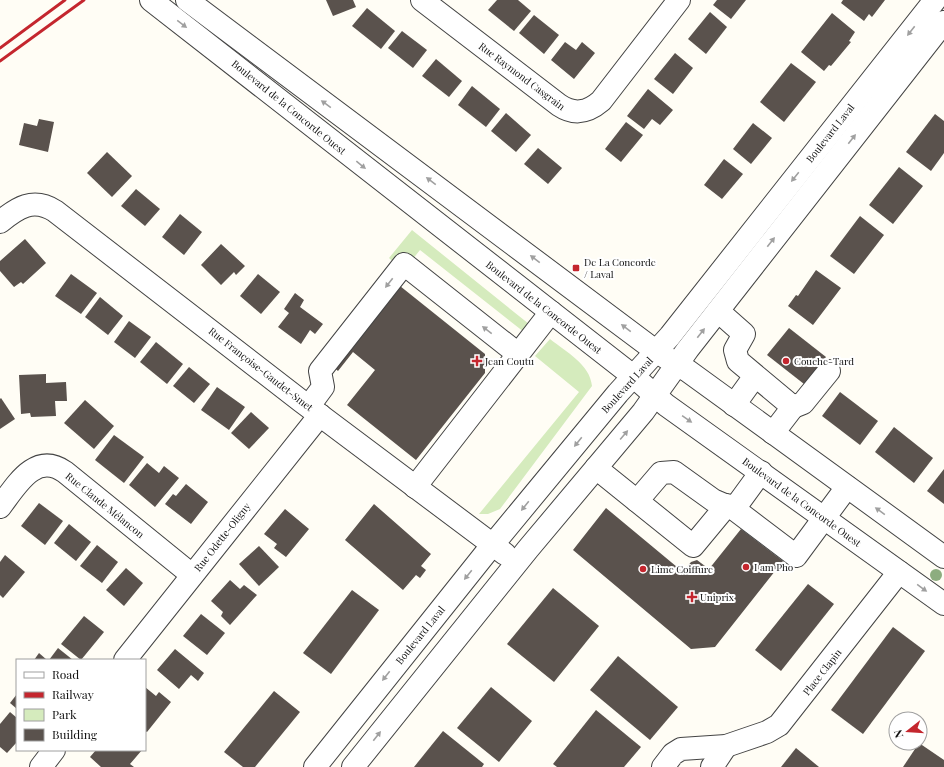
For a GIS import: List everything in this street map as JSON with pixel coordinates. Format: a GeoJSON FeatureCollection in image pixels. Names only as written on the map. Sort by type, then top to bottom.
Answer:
{"type":"FeatureCollection","features":[{"type":"Feature","properties":{"kind":"street","name":"Boulevard de la Concorde Ouest"},"geometry":{"type":"LineString","coordinates":[[151,0],[633,376],[655,396],[944,604]]}},
{"type":"Feature","properties":{"kind":"street"},"geometry":{"type":"LineString","coordinates":[[187,0],[657,352],[678,364],[944,557]]}},
{"type":"Feature","properties":{"kind":"street","name":"Rue Raymond Casgrain"},"geometry":{"type":"LineString","coordinates":[[422,0],[559,105],[576,112],[587,110],[600,101],[679,0]]}},
{"type":"Feature","properties":{"kind":"street","name":"Boulevard Laval"},"geometry":{"type":"LineString","coordinates":[[315,767],[493,545],[633,376],[657,352],[935,0]]}},
{"type":"Feature","properties":{"kind":"street","name":"Boulevard Laval"},"geometry":{"type":"LineString","coordinates":[[353,767],[517,562],[655,396],[718,311],[944,22]]}},
{"type":"Feature","properties":{"kind":"street","name":"Rue Françoise-Gaudet-Smet"},"geometry":{"type":"LineString","coordinates":[[0,222],[24,206],[34,204],[50,208],[415,487],[517,562]]}},
{"type":"Feature","properties":{"kind":"street","name":"Rue Odette-Oligny"},"geometry":{"type":"LineString","coordinates":[[126,659],[192,575],[314,410],[323,387],[320,371],[404,264],[518,354]]}},
{"type":"Feature","properties":{"kind":"street"},"geometry":{"type":"LineString","coordinates":[[718,311],[744,334],[736,346],[735,354],[738,361],[793,407]]}},
{"type":"Feature","properties":{"kind":"street"},"geometry":{"type":"LineString","coordinates":[[415,487],[551,312]]}},
{"type":"Feature","properties":{"kind":"street"},"geometry":{"type":"LineString","coordinates":[[773,433],[793,407],[803,403],[829,371]]}},
{"type":"Feature","properties":{"kind":"street"},"geometry":{"type":"LineString","coordinates":[[734,405],[755,376]]}},
{"type":"Feature","properties":{"kind":"street","name":"Rue Claude Mélancon"},"geometry":{"type":"LineString","coordinates":[[0,506],[23,477],[31,470],[46,466],[56,467],[65,472],[192,575]]}},
{"type":"Feature","properties":{"kind":"street"},"geometry":{"type":"LineString","coordinates":[[596,468],[693,546],[761,472]]}},
{"type":"Feature","properties":{"kind":"street"},"geometry":{"type":"LineString","coordinates":[[637,501],[661,473],[668,471],[680,475],[713,500],[730,507],[796,556],[826,519],[847,487]]}},
{"type":"Feature","properties":{"kind":"street","name":"Place Clapin"},"geometry":{"type":"LineString","coordinates":[[663,767],[673,754],[681,749],[726,746],[767,732],[779,725],[899,572]]}},
{"type":"Feature","properties":{"kind":"street"},"geometry":{"type":"LineString","coordinates":[[712,767],[726,746]]}},
{"type":"Feature","properties":{"kind":"street"},"geometry":{"type":"LineString","coordinates":[[41,767],[53,751]]}},
{"type":"Feature","properties":{"kind":"green space"},"geometry":{"type":"Polygon","coordinates":[[[412,230],[529,324],[524,332],[420,250],[408,265],[401,269],[389,258],[412,230]]]}},
{"type":"Feature","properties":{"kind":"green space"},"geometry":{"type":"Polygon","coordinates":[[[550,339],[582,365],[587,371],[592,386],[500,509],[488,514],[479,514],[579,392],[535,356],[550,339]]]}},
{"type":"Feature","properties":{"kind":"building"},"geometry":{"type":"Polygon","coordinates":[[[326,0],[353,0],[356,7],[333,16],[326,0]]]}},
{"type":"Feature","properties":{"kind":"building"},"geometry":{"type":"Polygon","coordinates":[[[497,0],[518,0],[531,11],[514,31],[488,10],[497,0]]]}},
{"type":"Feature","properties":{"kind":"building"},"geometry":{"type":"Polygon","coordinates":[[[717,0],[746,0],[731,19],[713,5],[717,0]]]}},
{"type":"Feature","properties":{"kind":"building"},"geometry":{"type":"Polygon","coordinates":[[[843,0],[885,0],[872,17],[869,14],[864,21],[841,3],[843,0]]]}},
{"type":"Feature","properties":{"kind":"building"},"geometry":{"type":"Polygon","coordinates":[[[367,8],[395,31],[381,49],[352,26],[367,8]]]}},
{"type":"Feature","properties":{"kind":"building"},"geometry":{"type":"Polygon","coordinates":[[[710,12],[727,27],[706,54],[688,39],[710,12]]]}},
{"type":"Feature","properties":{"kind":"building"},"geometry":{"type":"Polygon","coordinates":[[[832,13],[855,32],[849,41],[851,42],[831,66],[829,65],[824,71],[801,52],[832,13]]]}},
{"type":"Feature","properties":{"kind":"building"},"geometry":{"type":"Polygon","coordinates":[[[534,15],[559,35],[544,54],[519,33],[534,15]]]}},
{"type":"Feature","properties":{"kind":"building"},"geometry":{"type":"Polygon","coordinates":[[[402,31],[427,50],[413,68],[388,48],[402,31]]]}},
{"type":"Feature","properties":{"kind":"building"},"geometry":{"type":"Polygon","coordinates":[[[565,42],[576,50],[582,42],[595,53],[574,79],[551,60],[565,42]]]}},
{"type":"Feature","properties":{"kind":"building"},"geometry":{"type":"Polygon","coordinates":[[[675,53],[693,68],[673,94],[654,79],[675,53]]]}},
{"type":"Feature","properties":{"kind":"building"},"geometry":{"type":"Polygon","coordinates":[[[436,59],[462,81],[449,97],[422,76],[436,59]]]}},
{"type":"Feature","properties":{"kind":"building"},"geometry":{"type":"Polygon","coordinates":[[[791,63],[816,82],[784,122],[760,102],[791,63]]]}},
{"type":"Feature","properties":{"kind":"building"},"geometry":{"type":"Polygon","coordinates":[[[472,86],[500,109],[486,127],[458,105],[472,86]]]}},
{"type":"Feature","properties":{"kind":"building"},"geometry":{"type":"Polygon","coordinates":[[[648,89],[673,110],[660,125],[652,119],[644,129],[627,116],[648,89]]]}},
{"type":"Feature","properties":{"kind":"building"},"geometry":{"type":"Polygon","coordinates":[[[506,113],[531,135],[516,152],[491,131],[506,113]]]}},
{"type":"Feature","properties":{"kind":"building"},"geometry":{"type":"Polygon","coordinates":[[[935,114],[944,121],[944,153],[931,171],[906,152],[935,114]]]}},
{"type":"Feature","properties":{"kind":"building"},"geometry":{"type":"Polygon","coordinates":[[[39,119],[54,122],[48,152],[19,145],[24,123],[37,126],[39,119]]]}},
{"type":"Feature","properties":{"kind":"building"},"geometry":{"type":"Polygon","coordinates":[[[626,122],[643,135],[621,162],[605,149],[626,122]]]}},
{"type":"Feature","properties":{"kind":"building"},"geometry":{"type":"Polygon","coordinates":[[[753,123],[772,138],[751,164],[733,149],[753,123]]]}},
{"type":"Feature","properties":{"kind":"building"},"geometry":{"type":"Polygon","coordinates":[[[538,148],[562,168],[548,184],[524,164],[538,148]]]}},
{"type":"Feature","properties":{"kind":"building"},"geometry":{"type":"Polygon","coordinates":[[[107,152],[132,176],[112,197],[87,173],[107,152]]]}},
{"type":"Feature","properties":{"kind":"building"},"geometry":{"type":"Polygon","coordinates":[[[724,159],[743,174],[722,199],[704,185],[724,159]]]}},
{"type":"Feature","properties":{"kind":"building"},"geometry":{"type":"Polygon","coordinates":[[[899,167],[923,186],[893,224],[869,205],[899,167]]]}},
{"type":"Feature","properties":{"kind":"building"},"geometry":{"type":"Polygon","coordinates":[[[136,189],[160,209],[145,226],[121,206],[136,189]]]}},
{"type":"Feature","properties":{"kind":"building"},"geometry":{"type":"Polygon","coordinates":[[[180,214],[202,232],[184,255],[162,237],[180,214]]]}},
{"type":"Feature","properties":{"kind":"building"},"geometry":{"type":"Polygon","coordinates":[[[860,216],[884,235],[854,274],[830,256],[860,216]]]}},
{"type":"Feature","properties":{"kind":"building"},"geometry":{"type":"Polygon","coordinates":[[[25,239],[46,263],[23,284],[21,282],[14,287],[0,271],[0,261],[25,239]]]}},
{"type":"Feature","properties":{"kind":"building"},"geometry":{"type":"Polygon","coordinates":[[[221,244],[245,266],[236,275],[234,272],[221,285],[201,265],[221,244]]]}},
{"type":"Feature","properties":{"kind":"building"},"geometry":{"type":"Polygon","coordinates":[[[816,270],[841,288],[813,325],[788,306],[796,295],[798,296],[816,270]]]}},
{"type":"Feature","properties":{"kind":"building"},"geometry":{"type":"Polygon","coordinates":[[[71,274],[97,293],[81,314],[55,296],[71,274]]]}},
{"type":"Feature","properties":{"kind":"building"},"geometry":{"type":"Polygon","coordinates":[[[258,274],[280,292],[261,314],[240,296],[258,274]]]}},
{"type":"Feature","properties":{"kind":"building"},"geometry":{"type":"Polygon","coordinates":[[[395,282],[485,354],[485,373],[416,460],[347,405],[375,370],[353,352],[338,371],[330,364],[395,282]]]}},
{"type":"Feature","properties":{"kind":"building"},"geometry":{"type":"Polygon","coordinates":[[[295,293],[304,300],[300,307],[323,324],[315,334],[310,330],[301,344],[278,327],[289,313],[284,309],[295,293]]]}},
{"type":"Feature","properties":{"kind":"building"},"geometry":{"type":"Polygon","coordinates":[[[100,297],[123,316],[108,335],[85,317],[100,297]]]}},
{"type":"Feature","properties":{"kind":"building"},"geometry":{"type":"Polygon","coordinates":[[[129,321],[151,337],[135,358],[114,342],[129,321]]]}},
{"type":"Feature","properties":{"kind":"building"},"geometry":{"type":"Polygon","coordinates":[[[789,328],[826,357],[804,384],[767,355],[789,328]]]}},
{"type":"Feature","properties":{"kind":"building"},"geometry":{"type":"Polygon","coordinates":[[[156,342],[183,364],[167,384],[140,362],[156,342]]]}},
{"type":"Feature","properties":{"kind":"building"},"geometry":{"type":"Polygon","coordinates":[[[189,367],[210,384],[194,403],[173,386],[189,367]]]}},
{"type":"Feature","properties":{"kind":"building"},"geometry":{"type":"Polygon","coordinates":[[[46,374],[46,383],[66,382],[67,401],[55,401],[56,416],[31,417],[30,413],[21,414],[19,375],[46,374]]]}},
{"type":"Feature","properties":{"kind":"building"},"geometry":{"type":"Polygon","coordinates":[[[217,387],[245,407],[229,430],[201,410],[217,387]]]}},
{"type":"Feature","properties":{"kind":"building"},"geometry":{"type":"Polygon","coordinates":[[[840,392],[878,421],[860,445],[822,416],[840,392]]]}},
{"type":"Feature","properties":{"kind":"building"},"geometry":{"type":"Polygon","coordinates":[[[1,398],[15,419],[0,429],[0,399],[1,398]]]}},
{"type":"Feature","properties":{"kind":"building"},"geometry":{"type":"Polygon","coordinates":[[[85,400],[114,426],[94,449],[64,423],[85,400]]]}},
{"type":"Feature","properties":{"kind":"building"},"geometry":{"type":"Polygon","coordinates":[[[251,412],[269,428],[249,449],[231,433],[251,412]]]}},
{"type":"Feature","properties":{"kind":"building"},"geometry":{"type":"Polygon","coordinates":[[[894,427],[933,458],[914,483],[875,452],[894,427]]]}},
{"type":"Feature","properties":{"kind":"building"},"geometry":{"type":"Polygon","coordinates":[[[114,435],[144,457],[124,483],[95,460],[114,435]]]}},
{"type":"Feature","properties":{"kind":"building"},"geometry":{"type":"Polygon","coordinates":[[[147,463],[159,473],[164,466],[179,478],[155,507],[129,485],[147,463]]]}},
{"type":"Feature","properties":{"kind":"building"},"geometry":{"type":"Polygon","coordinates":[[[944,469],[944,504],[927,491],[944,469]]]}},
{"type":"Feature","properties":{"kind":"building"},"geometry":{"type":"Polygon","coordinates":[[[186,484],[208,502],[191,524],[165,504],[173,494],[176,496],[186,484]]]}},
{"type":"Feature","properties":{"kind":"building"},"geometry":{"type":"Polygon","coordinates":[[[39,503],[63,521],[45,545],[21,526],[39,503]]]}},
{"type":"Feature","properties":{"kind":"building"},"geometry":{"type":"Polygon","coordinates":[[[374,504],[431,554],[421,566],[426,570],[420,578],[416,575],[403,590],[345,540],[374,504]]]}},
{"type":"Feature","properties":{"kind":"building"},"geometry":{"type":"Polygon","coordinates":[[[606,508],[683,572],[691,562],[697,560],[709,569],[741,529],[783,561],[715,647],[691,649],[573,550],[606,508]]]}},
{"type":"Feature","properties":{"kind":"building"},"geometry":{"type":"Polygon","coordinates":[[[285,509],[309,529],[286,557],[274,548],[277,544],[264,534],[285,509]]]}},
{"type":"Feature","properties":{"kind":"building"},"geometry":{"type":"Polygon","coordinates":[[[69,524],[91,542],[76,561],[54,543],[69,524]]]}},
{"type":"Feature","properties":{"kind":"building"},"geometry":{"type":"Polygon","coordinates":[[[97,545],[118,562],[102,583],[80,566],[97,545]]]}},
{"type":"Feature","properties":{"kind":"building"},"geometry":{"type":"Polygon","coordinates":[[[259,546],[279,567],[259,586],[239,564],[259,546]]]}},
{"type":"Feature","properties":{"kind":"building"},"geometry":{"type":"Polygon","coordinates":[[[5,555],[25,572],[3,598],[0,595],[0,562],[5,555]]]}},
{"type":"Feature","properties":{"kind":"building"},"geometry":{"type":"Polygon","coordinates":[[[126,568],[143,583],[124,606],[106,590],[126,568]]]}},
{"type":"Feature","properties":{"kind":"building"},"geometry":{"type":"Polygon","coordinates":[[[230,580],[240,589],[244,585],[257,595],[230,625],[221,616],[223,612],[211,601],[230,580]]]}},
{"type":"Feature","properties":{"kind":"building"},"geometry":{"type":"Polygon","coordinates":[[[808,584],[834,604],[781,671],[755,650],[808,584]]]}},
{"type":"Feature","properties":{"kind":"building"},"geometry":{"type":"Polygon","coordinates":[[[553,588],[599,626],[554,682],[507,644],[553,588]]]}},
{"type":"Feature","properties":{"kind":"building"},"geometry":{"type":"Polygon","coordinates":[[[352,590],[379,610],[331,674],[303,653],[352,590]]]}},
{"type":"Feature","properties":{"kind":"building"},"geometry":{"type":"Polygon","coordinates":[[[201,614],[225,633],[207,655],[183,636],[201,614]]]}},
{"type":"Feature","properties":{"kind":"building"},"geometry":{"type":"Polygon","coordinates":[[[84,616],[104,632],[82,659],[80,659],[61,644],[84,616]]]}},
{"type":"Feature","properties":{"kind":"building"},"geometry":{"type":"Polygon","coordinates":[[[893,627],[925,651],[863,734],[831,710],[893,627]]]}},
{"type":"Feature","properties":{"kind":"building"},"geometry":{"type":"Polygon","coordinates":[[[58,648],[72,659],[50,659],[58,648]]]}},
{"type":"Feature","properties":{"kind":"building"},"geometry":{"type":"Polygon","coordinates":[[[175,649],[204,673],[198,681],[191,675],[179,689],[157,670],[175,649]]]}},
{"type":"Feature","properties":{"kind":"building"},"geometry":{"type":"Polygon","coordinates":[[[39,653],[46,659],[35,659],[39,653]]]}},
{"type":"Feature","properties":{"kind":"building"},"geometry":{"type":"Polygon","coordinates":[[[618,656],[678,707],[650,740],[590,690],[618,656]]]}},
{"type":"Feature","properties":{"kind":"building"},"geometry":{"type":"Polygon","coordinates":[[[491,687],[532,721],[499,762],[457,728],[491,687]]]}},
{"type":"Feature","properties":{"kind":"building"},"geometry":{"type":"Polygon","coordinates":[[[146,688],[156,696],[159,692],[171,702],[147,732],[146,688]]]}},
{"type":"Feature","properties":{"kind":"building"},"geometry":{"type":"Polygon","coordinates":[[[274,691],[300,712],[255,767],[243,767],[224,752],[274,691]]]}},
{"type":"Feature","properties":{"kind":"building"},"geometry":{"type":"Polygon","coordinates":[[[16,695],[16,708],[10,703],[16,695]]]}},
{"type":"Feature","properties":{"kind":"building"},"geometry":{"type":"Polygon","coordinates":[[[596,710],[641,747],[624,767],[557,767],[553,764],[596,710]]]}},
{"type":"Feature","properties":{"kind":"building"},"geometry":{"type":"Polygon","coordinates":[[[10,712],[16,717],[16,743],[7,753],[0,747],[0,724],[10,712]]]}},
{"type":"Feature","properties":{"kind":"building"},"geometry":{"type":"Polygon","coordinates":[[[443,731],[484,764],[482,767],[414,767],[443,731]]]}},
{"type":"Feature","properties":{"kind":"building"},"geometry":{"type":"Polygon","coordinates":[[[796,748],[819,767],[781,767],[796,748]]]}},
{"type":"Feature","properties":{"kind":"building"},"geometry":{"type":"Polygon","coordinates":[[[928,749],[944,760],[944,767],[903,767],[914,751],[928,751],[928,749]]]}},
{"type":"Feature","properties":{"kind":"building"},"geometry":{"type":"Polygon","coordinates":[[[95,751],[141,751],[130,764],[134,767],[101,767],[90,757],[95,751]]]}},
{"type":"Feature","properties":{"kind":"railway"},"geometry":{"type":"LineString","coordinates":[[0,48],[65,0]]}},
{"type":"Feature","properties":{"kind":"railway"},"geometry":{"type":"LineString","coordinates":[[0,61],[84,0]]}},
{"type":"Feature","properties":{"kind":"place","name":"De La Concorde / Laval"},"geometry":{"type":"Point","coordinates":[576,268]}},
{"type":"Feature","properties":{"kind":"place","name":"Jean Coutu"},"geometry":{"type":"Point","coordinates":[477,361]}},
{"type":"Feature","properties":{"kind":"place","name":"Couche-Tard"},"geometry":{"type":"Point","coordinates":[786,361]}},
{"type":"Feature","properties":{"kind":"place","name":"I am Pho"},"geometry":{"type":"Point","coordinates":[746,567]}},
{"type":"Feature","properties":{"kind":"place","name":"Lime Coiffure"},"geometry":{"type":"Point","coordinates":[643,569]}},
{"type":"Feature","properties":{"kind":"place","name":"Uniprix"},"geometry":{"type":"Point","coordinates":[692,597]}}]}
